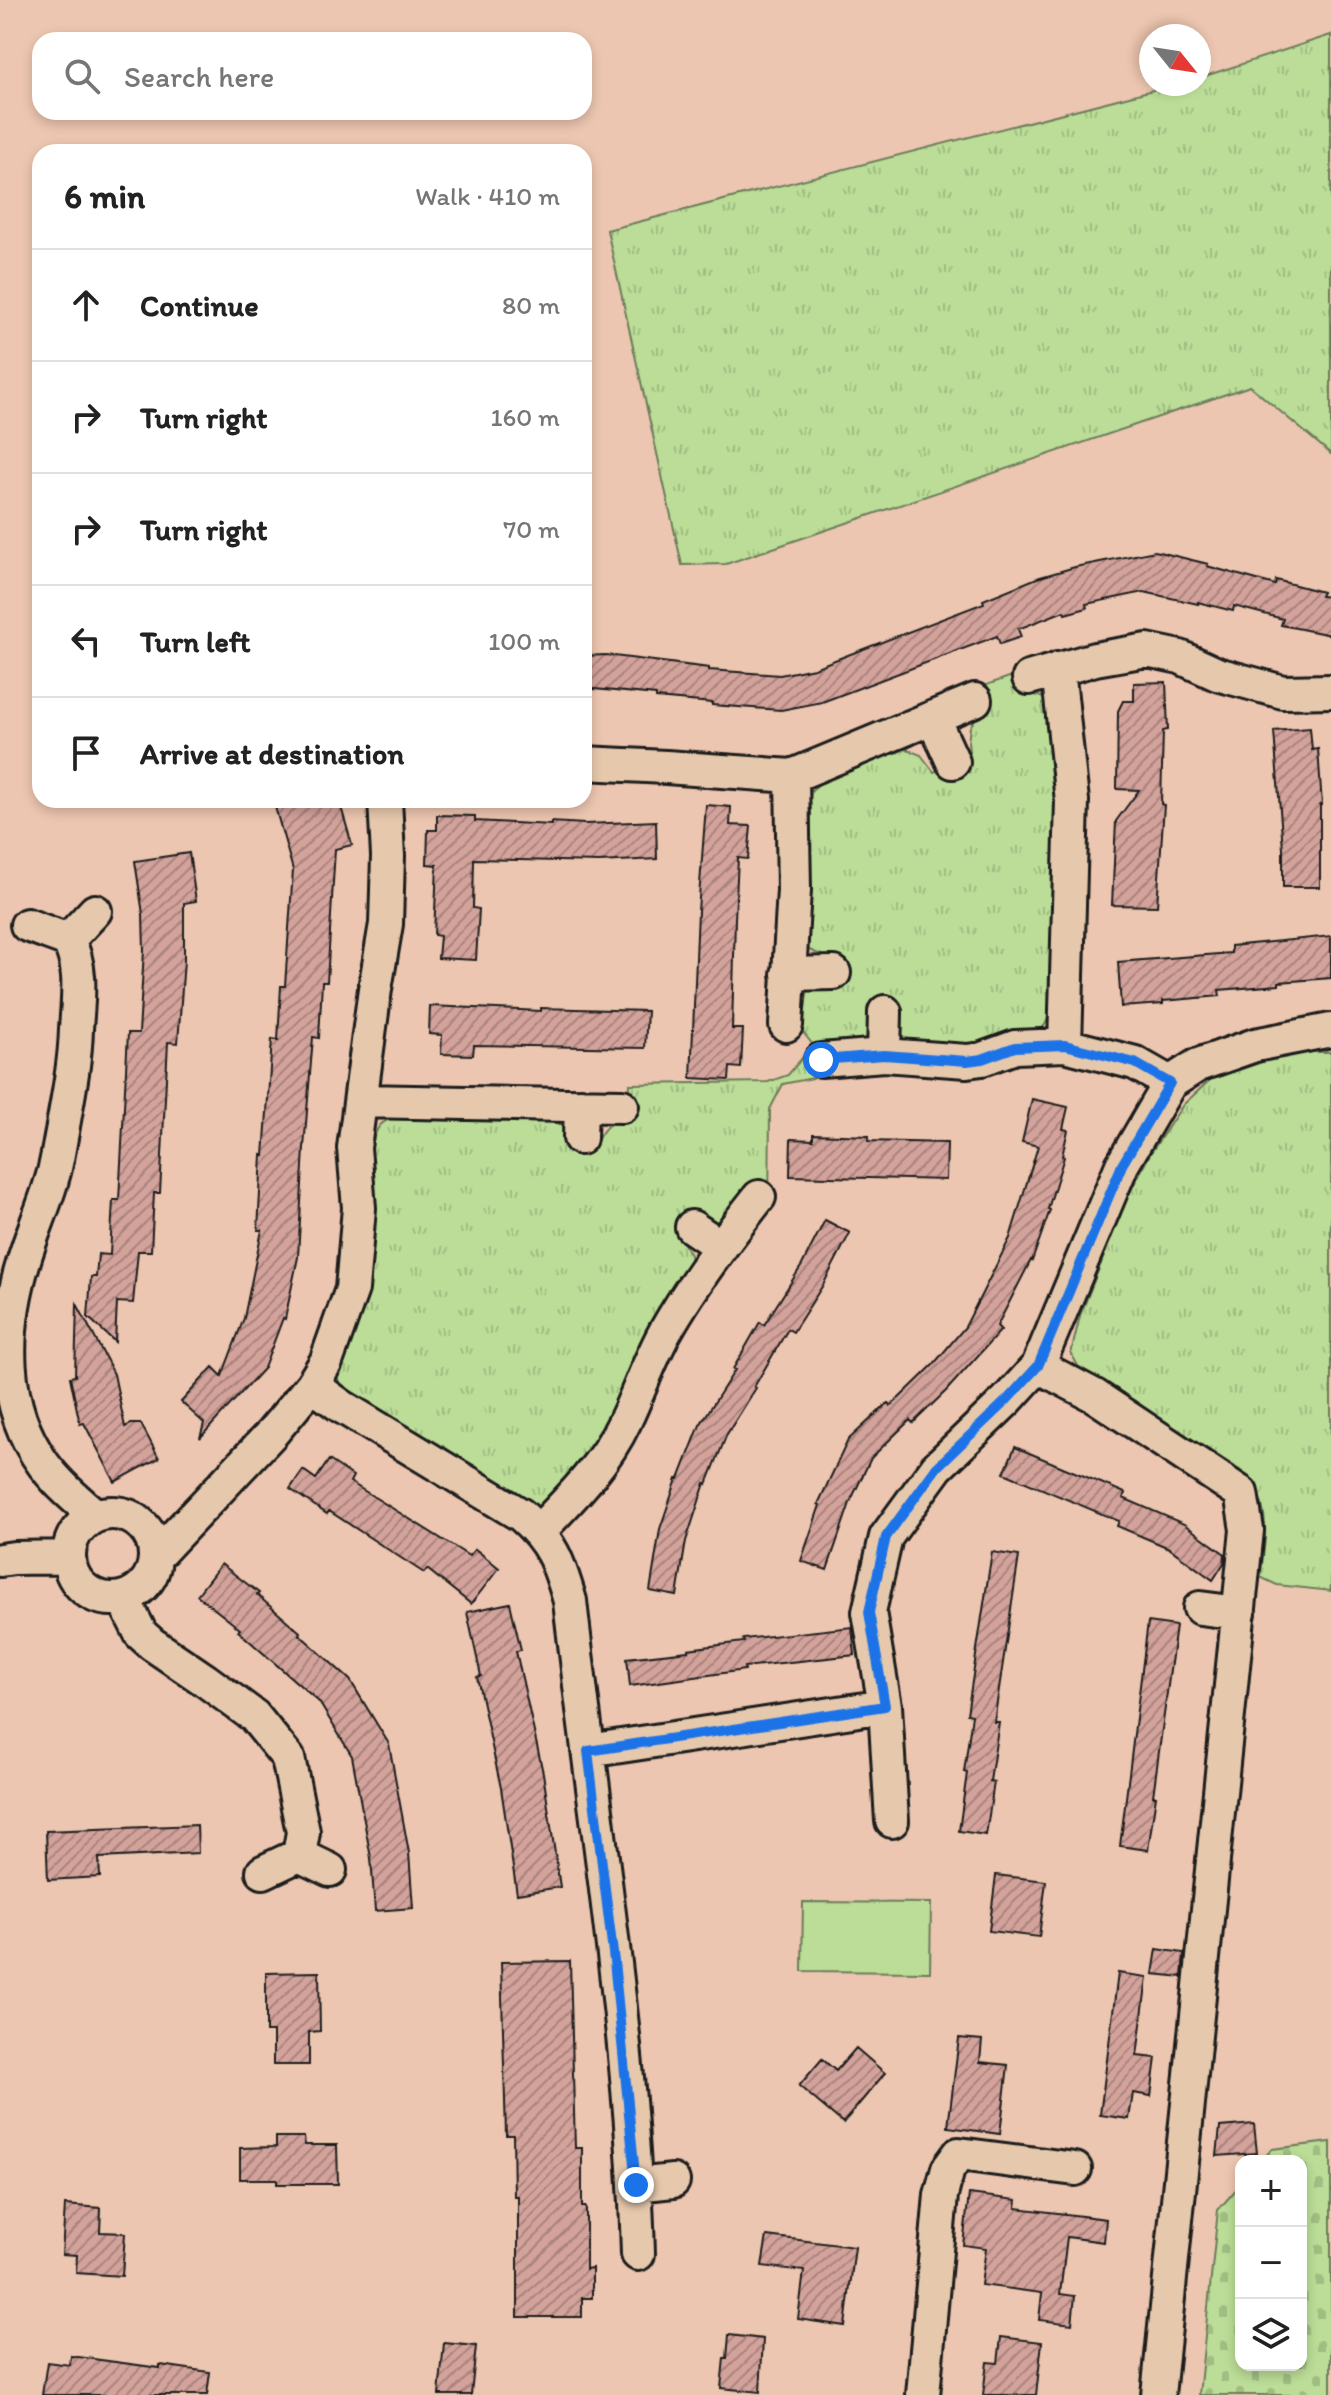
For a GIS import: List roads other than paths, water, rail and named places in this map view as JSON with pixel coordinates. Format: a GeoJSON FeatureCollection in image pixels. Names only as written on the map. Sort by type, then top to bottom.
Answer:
{"type":"FeatureCollection","features":[{"type":"Feature","properties":{"kind":"street"},"geometry":{"type":"LineString","coordinates":[[1065,1045],[1072,801],[1044,674],[1095,659],[1147,650],[1180,657],[1217,674],[1283,692],[1331,691]]}},
{"type":"Feature","properties":{"kind":"street"},"geometry":{"type":"LineString","coordinates":[[592,763],[792,776],[975,700]]}},
{"type":"Feature","properties":{"kind":"street"},"geometry":{"type":"LineString","coordinates":[[933,718],[953,762]]}},
{"type":"Feature","properties":{"kind":"street"},"geometry":{"type":"LineString","coordinates":[[786,1025],[794,890],[792,776]]}},
{"type":"Feature","properties":{"kind":"street"},"geometry":{"type":"LineString","coordinates":[[156,1556],[272,1433],[312,1385],[326,1362],[352,1289],[359,1208],[354,1148],[386,924],[385,808]]}},
{"type":"Feature","properties":{"kind":"street"},"geometry":{"type":"LineString","coordinates":[[68,940],[95,911]]}},
{"type":"Feature","properties":{"kind":"street"},"geometry":{"type":"LineString","coordinates":[[27,925],[68,940],[76,954],[79,971],[74,1066],[53,1176],[24,1261],[13,1305],[9,1368],[20,1422],[30,1444],[61,1486],[96,1516]]}},
{"type":"Feature","properties":{"kind":"street"},"geometry":{"type":"LineString","coordinates":[[788,974],[834,973]]}},
{"type":"Feature","properties":{"kind":"street"},"geometry":{"type":"LineString","coordinates":[[884,1055],[885,1012]]}},
{"type":"Feature","properties":{"kind":"street"},"geometry":{"type":"LineString","coordinates":[[892,1821],[885,1706],[869,1612],[886,1537],[937,1467],[1038,1366],[1122,1165],[1170,1083],[1198,1065],[1255,1045],[1331,1030]]}},
{"type":"Feature","properties":{"kind":"street"},"geometry":{"type":"LineString","coordinates":[[821,1060],[884,1055],[967,1061],[1015,1047],[1065,1045],[1135,1063],[1170,1083]]}},
{"type":"Feature","properties":{"kind":"street"},"geometry":{"type":"LineString","coordinates":[[361,1101],[622,1106]]}},
{"type":"Feature","properties":{"kind":"street"},"geometry":{"type":"LineString","coordinates":[[580,1138],[581,1105]]}},
{"type":"Feature","properties":{"kind":"street"},"geometry":{"type":"LineString","coordinates":[[539,1531],[600,1462],[625,1424],[665,1333],[720,1246],[759,1197]]}},
{"type":"Feature","properties":{"kind":"street"},"geometry":{"type":"LineString","coordinates":[[692,1227],[720,1246]]}},
{"type":"Feature","properties":{"kind":"street"},"geometry":{"type":"LineString","coordinates":[[1038,1366],[1095,1396],[1241,1493],[1247,1530],[1158,2395]]}},
{"type":"Feature","properties":{"kind":"street"},"geometry":{"type":"LineString","coordinates":[[312,1385],[341,1406],[521,1515],[551,1547],[561,1569],[570,1601],[614,1961],[636,2185],[638,2254]]}},
{"type":"Feature","properties":{"kind":"street"},"geometry":{"type":"LineString","coordinates":[[124,1514],[147,1529],[153,1542],[156,1556],[147,1583],[123,1598],[110,1600],[97,1597],[86,1591],[71,1570],[70,1544],[76,1532],[96,1516],[124,1514]]}},
{"type":"Feature","properties":{"kind":"street"},"geometry":{"type":"LineString","coordinates":[[0,1560],[69,1557]]}},
{"type":"Feature","properties":{"kind":"street"},"geometry":{"type":"LineString","coordinates":[[123,1598],[141,1634],[254,1716],[288,1758],[303,1832],[299,1855]]}},
{"type":"Feature","properties":{"kind":"street"},"geometry":{"type":"LineString","coordinates":[[1200,1608],[1239,1613]]}},
{"type":"Feature","properties":{"kind":"street"},"geometry":{"type":"LineString","coordinates":[[588,1751],[885,1706]]}},
{"type":"Feature","properties":{"kind":"street"},"geometry":{"type":"LineString","coordinates":[[299,1855],[330,1870]]}},
{"type":"Feature","properties":{"kind":"street"},"geometry":{"type":"LineString","coordinates":[[263,1872],[299,1855]]}},
{"type":"Feature","properties":{"kind":"street"},"geometry":{"type":"LineString","coordinates":[[923,2395],[941,2195],[948,2169],[959,2154],[1075,2169]]}},
{"type":"Feature","properties":{"kind":"street"},"geometry":{"type":"LineString","coordinates":[[636,2185],[673,2181]]}}]}
